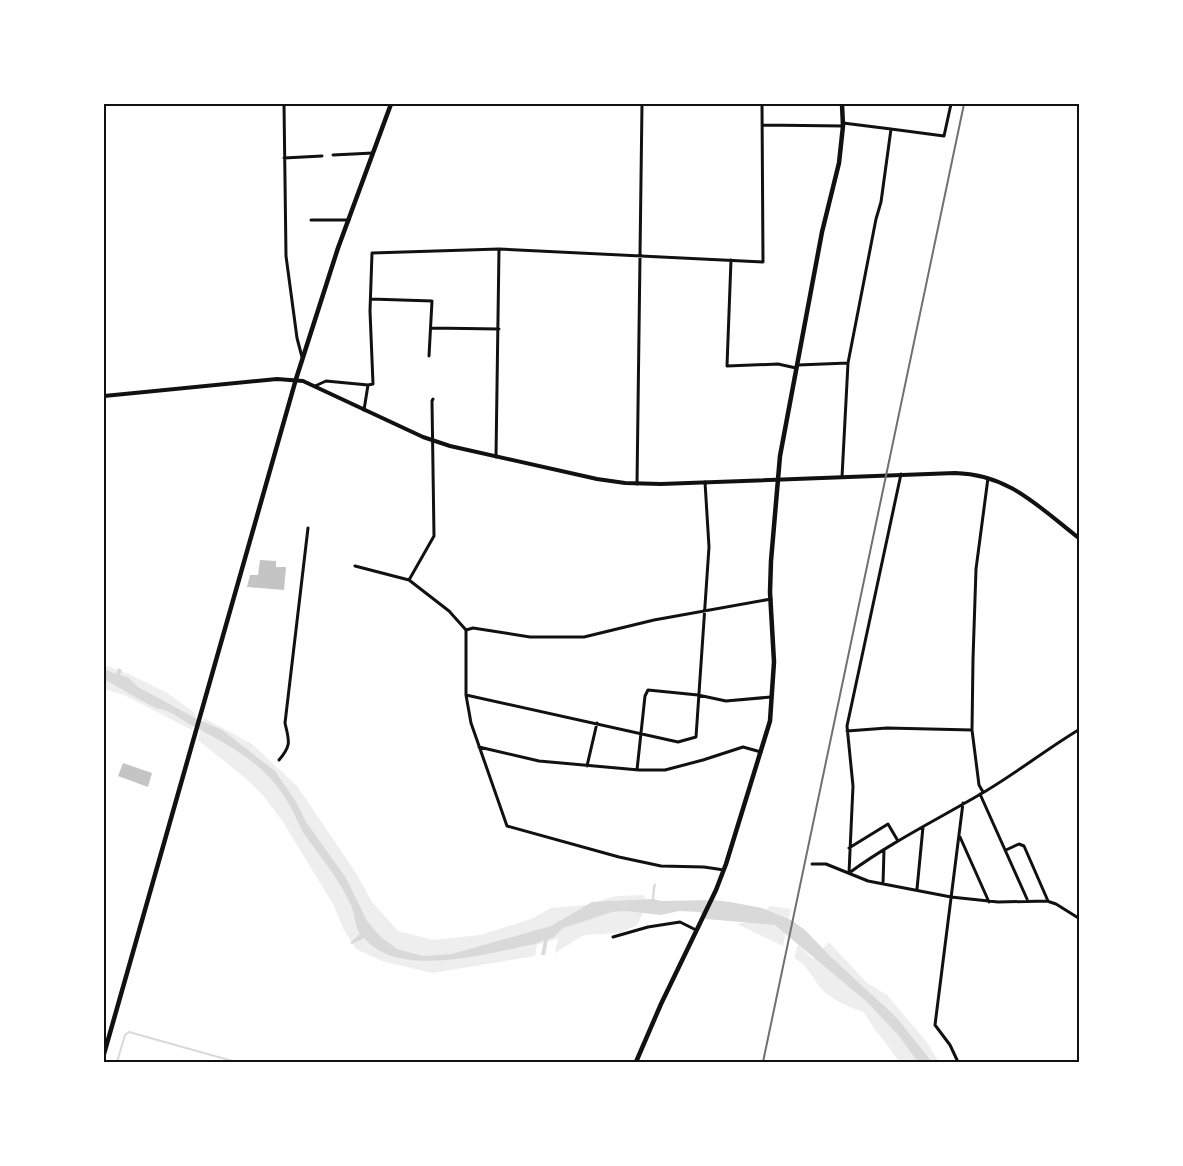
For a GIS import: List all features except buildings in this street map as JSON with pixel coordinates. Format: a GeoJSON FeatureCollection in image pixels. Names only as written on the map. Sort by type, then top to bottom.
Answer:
{"type":"FeatureCollection","features":[{"type":"Feature","properties":{"kind":"main road"},"geometry":{"type":"LineString","coordinates":[[104,1054],[296,380],[349,220],[391,104]]}},
{"type":"Feature","properties":{"kind":"main road"},"geometry":{"type":"LineString","coordinates":[[636,1062],[724,870],[770,722],[774,652],[771,599],[772,546],[778,478],[786,417],[798,367],[824,221],[839,163],[843,124],[842,104]]}},
{"type":"Feature","properties":{"kind":"street"},"geometry":{"type":"LineString","coordinates":[[284,104],[286,256],[298,347],[303,359]]}},
{"type":"Feature","properties":{"kind":"street"},"geometry":{"type":"LineString","coordinates":[[637,484],[642,104]]}},
{"type":"Feature","properties":{"kind":"street"},"geometry":{"type":"LineString","coordinates":[[315,386],[326,381],[373,384],[372,253],[499,249],[763,262],[762,104]]}},
{"type":"Feature","properties":{"kind":"street"},"geometry":{"type":"LineString","coordinates":[[762,125],[843,124],[944,136],[951,104]]}},
{"type":"Feature","properties":{"kind":"street"},"geometry":{"type":"LineString","coordinates":[[842,477],[848,363],[881,202],[891,129]]}},
{"type":"Feature","properties":{"kind":"street"},"geometry":{"type":"LineString","coordinates":[[333,155],[373,153]]}},
{"type":"Feature","properties":{"kind":"street"},"geometry":{"type":"LineString","coordinates":[[284,158],[322,156]]}},
{"type":"Feature","properties":{"kind":"street"},"geometry":{"type":"LineString","coordinates":[[311,220],[349,220]]}},
{"type":"Feature","properties":{"kind":"street"},"geometry":{"type":"LineString","coordinates":[[496,457],[499,249]]}},
{"type":"Feature","properties":{"kind":"street"},"geometry":{"type":"LineString","coordinates":[[731,260],[727,366],[778,364],[798,367],[848,363]]}},
{"type":"Feature","properties":{"kind":"street"},"geometry":{"type":"LineString","coordinates":[[371,299],[432,301],[429,357]]}},
{"type":"Feature","properties":{"kind":"street"},"geometry":{"type":"LineString","coordinates":[[431,328],[499,328]]}},
{"type":"Feature","properties":{"kind":"street"},"geometry":{"type":"LineString","coordinates":[[104,396],[265,380],[296,380],[315,386],[432,440],[496,457],[597,479],[637,484],[970,473],[1005,483],[1080,539]]}},
{"type":"Feature","properties":{"kind":"street"},"geometry":{"type":"LineString","coordinates":[[364,410],[368,385]]}},
{"type":"Feature","properties":{"kind":"street"},"geometry":{"type":"LineString","coordinates":[[409,580],[434,536],[433,399]]}},
{"type":"Feature","properties":{"kind":"street"},"geometry":{"type":"LineString","coordinates":[[849,873],[854,786],[847,720],[901,474]]}},
{"type":"Feature","properties":{"kind":"street"},"geometry":{"type":"LineString","coordinates":[[989,477],[976,569],[972,730],[979,785],[1027,900]]}},
{"type":"Feature","properties":{"kind":"street"},"geometry":{"type":"LineString","coordinates":[[466,695],[678,742],[696,737],[709,547],[705,482]]}},
{"type":"Feature","properties":{"kind":"street"},"geometry":{"type":"LineString","coordinates":[[279,760],[290,744],[285,723],[308,528]]}},
{"type":"Feature","properties":{"kind":"street"},"geometry":{"type":"LineString","coordinates":[[355,566],[409,580],[449,611],[466,630],[466,695],[479,747],[507,826],[661,866],[724,870]]}},
{"type":"Feature","properties":{"kind":"street"},"geometry":{"type":"LineString","coordinates":[[466,630],[473,628],[530,637],[577,637],[654,620],[771,599]]}},
{"type":"Feature","properties":{"kind":"street"},"geometry":{"type":"LineString","coordinates":[[637,770],[640,733],[648,690],[698,695],[726,701],[772,697]]}},
{"type":"Feature","properties":{"kind":"street"},"geometry":{"type":"LineString","coordinates":[[587,766],[597,723]]}},
{"type":"Feature","properties":{"kind":"street"},"geometry":{"type":"LineString","coordinates":[[847,731],[895,728],[972,730]]}},
{"type":"Feature","properties":{"kind":"street"},"geometry":{"type":"LineString","coordinates":[[849,873],[982,793],[1080,729]]}},
{"type":"Feature","properties":{"kind":"street"},"geometry":{"type":"LineString","coordinates":[[479,747],[539,761],[637,770],[665,770],[743,747],[761,752]]}},
{"type":"Feature","properties":{"kind":"street"},"geometry":{"type":"LineString","coordinates":[[958,1062],[950,1044],[935,1025],[963,803]]}},
{"type":"Feature","properties":{"kind":"street"},"geometry":{"type":"LineString","coordinates":[[849,848],[888,824],[898,842]]}},
{"type":"Feature","properties":{"kind":"street"},"geometry":{"type":"LineString","coordinates":[[917,889],[923,827]]}},
{"type":"Feature","properties":{"kind":"street"},"geometry":{"type":"LineString","coordinates":[[959,836],[989,902]]}},
{"type":"Feature","properties":{"kind":"street"},"geometry":{"type":"LineString","coordinates":[[1006,850],[1019,844],[1024,846],[1048,901]]}},
{"type":"Feature","properties":{"kind":"street"},"geometry":{"type":"LineString","coordinates":[[883,884],[884,850]]}},
{"type":"Feature","properties":{"kind":"street"},"geometry":{"type":"LineString","coordinates":[[812,864],[826,864],[856,877],[951,897],[989,902],[1048,901],[1080,919]]}},
{"type":"Feature","properties":{"kind":"street"},"geometry":{"type":"LineString","coordinates":[[613,937],[648,927],[680,922],[697,929]]}},
{"type":"Feature","properties":{"kind":"shaded area"},"geometry":{"type":"Polygon","coordinates":[[[104,665],[129,674],[167,693],[196,714],[192,730],[124,695],[104,689],[104,665]]]}},
{"type":"Feature","properties":{"kind":"shaded area"},"geometry":{"type":"Polygon","coordinates":[[[118,668],[122,670],[120,675],[129,678],[138,687],[222,730],[275,771],[295,800],[306,822],[346,878],[367,921],[381,937],[397,949],[423,956],[452,954],[551,926],[592,902],[652,899],[653,885],[656,883],[654,899],[661,901],[730,902],[762,908],[791,920],[805,930],[896,1017],[932,1062],[918,1062],[899,1036],[867,1002],[775,925],[706,919],[700,912],[679,911],[661,915],[626,911],[612,912],[563,928],[553,938],[548,939],[545,955],[541,955],[544,940],[535,944],[470,957],[422,961],[399,958],[380,951],[364,938],[352,944],[350,943],[360,934],[350,903],[334,875],[302,831],[282,793],[270,778],[242,754],[226,744],[172,713],[154,707],[104,680],[104,671],[116,674],[118,668]]]}},
{"type":"Feature","properties":{"kind":"shaded area"},"geometry":{"type":"Polygon","coordinates":[[[204,718],[252,744],[297,786],[356,873],[372,902],[398,931],[433,940],[480,935],[531,919],[551,908],[586,905],[616,896],[643,895],[645,898],[642,915],[637,925],[620,933],[584,935],[555,953],[558,938],[537,945],[535,956],[432,973],[382,961],[356,949],[343,928],[333,904],[281,819],[262,794],[198,740],[204,718]]]}},
{"type":"Feature","properties":{"kind":"shaded area"},"geometry":{"type":"Polygon","coordinates":[[[770,906],[791,909],[783,946],[737,924],[754,921],[770,906]]]}},
{"type":"Feature","properties":{"kind":"shaded area"},"geometry":{"type":"Polygon","coordinates":[[[829,942],[867,983],[887,995],[926,1041],[939,1062],[899,1062],[864,1012],[833,999],[794,958],[798,944],[813,959],[829,942]]]}},
{"type":"Feature","properties":{"kind":"waterway"},"geometry":{"type":"LineString","coordinates":[[117,1062],[125,1035],[129,1032],[236,1062]]}},
{"type":"Feature","properties":{"kind":"railway"},"geometry":{"type":"LineString","coordinates":[[763,1062],[964,104]]}}]}
